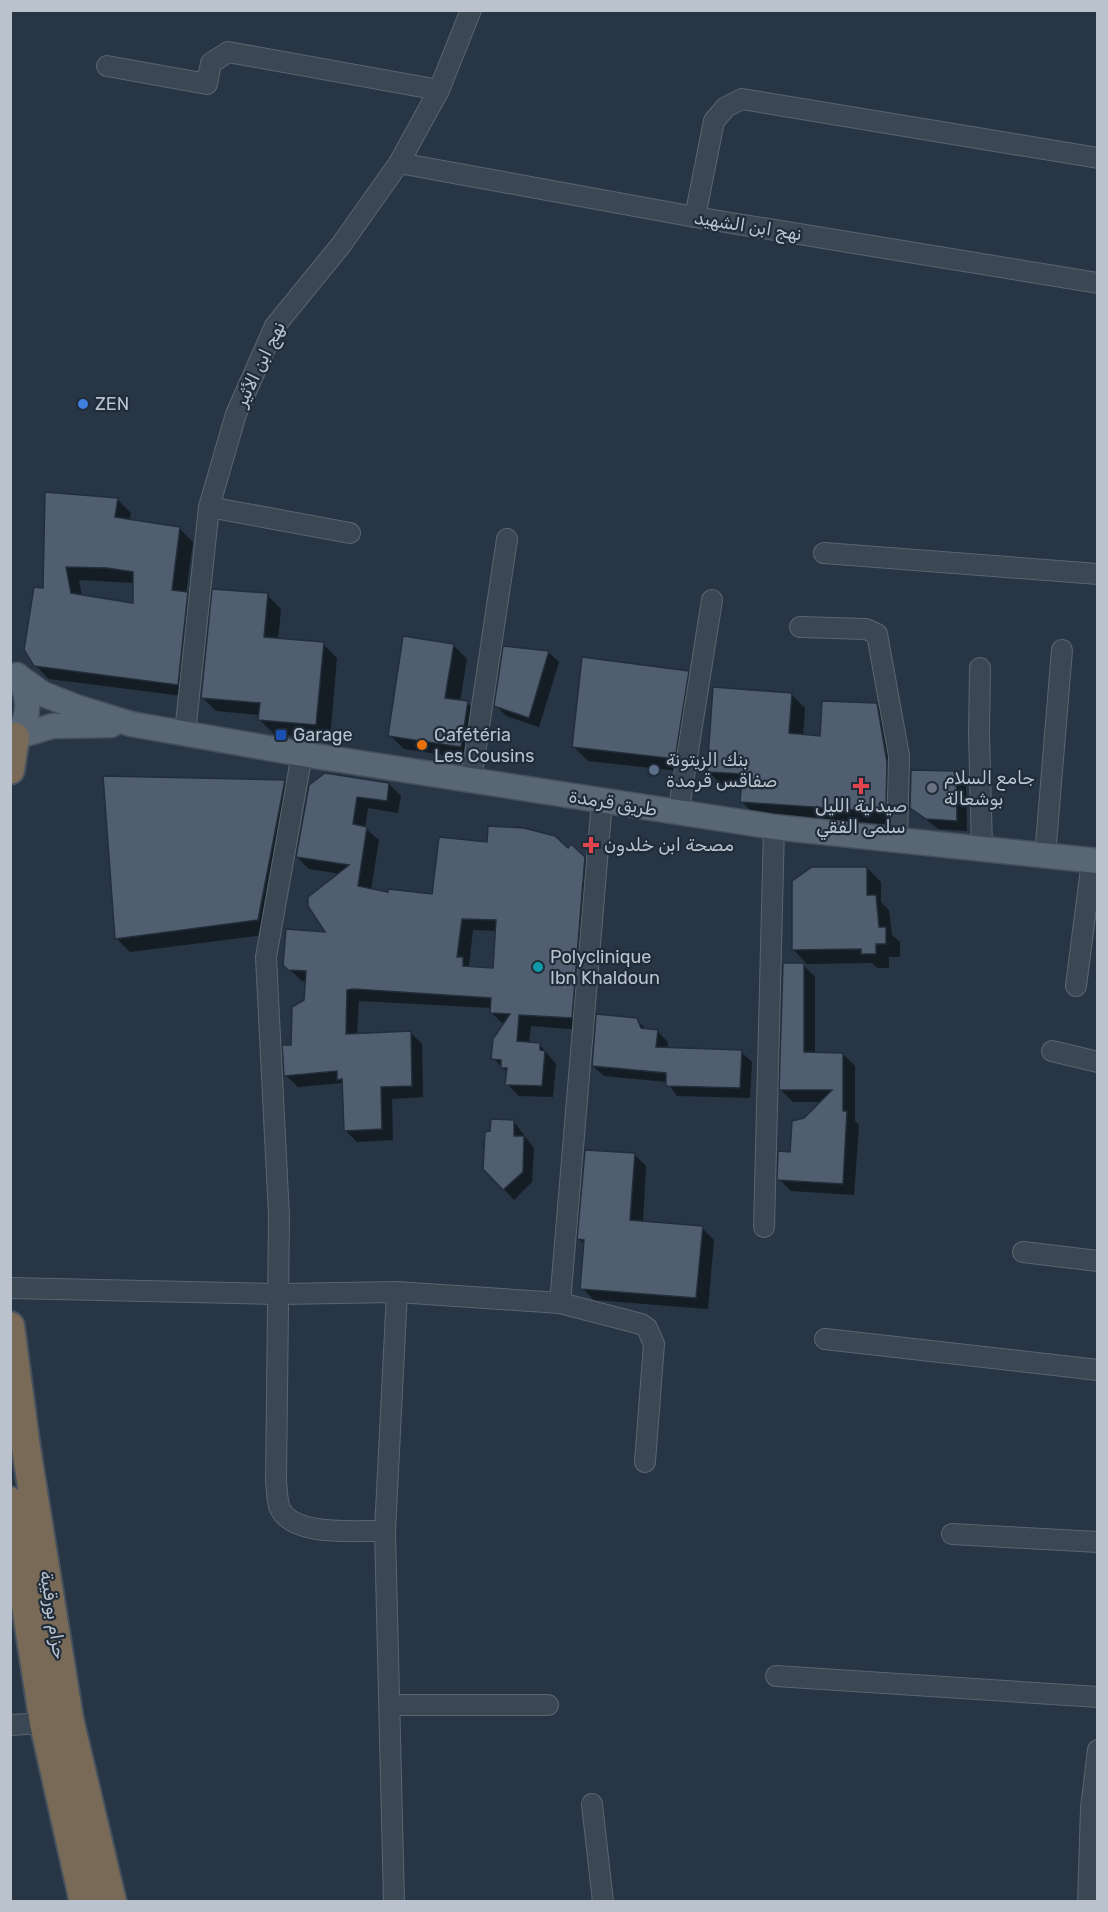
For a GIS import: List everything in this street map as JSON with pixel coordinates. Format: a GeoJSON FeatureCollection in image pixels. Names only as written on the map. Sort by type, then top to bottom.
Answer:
{"type":"FeatureCollection","features":[{"type":"Feature","properties":{"kind":"highway"},"geometry":{"type":"LineString","coordinates":[[10,770],[13,738]]}},
{"type":"Feature","properties":{"kind":"highway","name":"حزام بورقيبة"},"geometry":{"type":"LineString","coordinates":[[10,1326],[26,1448],[69,1719],[111,1902]]}},
{"type":"Feature","properties":{"kind":"highway","name":"حزام بورقيبة"},"geometry":{"type":"LineString","coordinates":[[10,1501],[44,1723],[84,1902]]}},
{"type":"Feature","properties":{"kind":"main road","name":"طريق قرمدة"},"geometry":{"type":"LineString","coordinates":[[13,669],[43,694],[131,724],[302,754],[678,814],[774,827],[1095,861]]}},
{"type":"Feature","properties":{"kind":"main road"},"geometry":{"type":"LineString","coordinates":[[13,669],[28,701],[22,726],[13,738]]}},
{"type":"Feature","properties":{"kind":"main road","name":"طريق قرمدة"},"geometry":{"type":"LineString","coordinates":[[13,738],[53,726],[131,724]]}},
{"type":"Feature","properties":{"kind":"street","name":"نهج ابن الأثير"},"geometry":{"type":"LineString","coordinates":[[185,733],[209,507],[236,414],[275,326],[341,245],[399,163],[439,90],[471,10]]}},
{"type":"Feature","properties":{"kind":"street"},"geometry":{"type":"LineString","coordinates":[[107,66],[207,84],[211,63],[228,52],[439,90]]}},
{"type":"Feature","properties":{"kind":"street"},"geometry":{"type":"LineString","coordinates":[[695,217],[714,121],[726,107],[742,99],[1098,158]]}},
{"type":"Feature","properties":{"kind":"street","name":"نهج ابن الشهيد"},"geometry":{"type":"LineString","coordinates":[[399,163],[695,217],[1098,283]]}},
{"type":"Feature","properties":{"kind":"street"},"geometry":{"type":"LineString","coordinates":[[209,507],[350,532]]}},
{"type":"Feature","properties":{"kind":"street"},"geometry":{"type":"LineString","coordinates":[[471,780],[507,538]]}},
{"type":"Feature","properties":{"kind":"street"},"geometry":{"type":"LineString","coordinates":[[824,553],[1098,574]]}},
{"type":"Feature","properties":{"kind":"street"},"geometry":{"type":"LineString","coordinates":[[678,814],[712,600]]}},
{"type":"Feature","properties":{"kind":"street"},"geometry":{"type":"LineString","coordinates":[[800,627],[866,630],[877,634],[899,756],[897,840]]}},
{"type":"Feature","properties":{"kind":"street"},"geometry":{"type":"LineString","coordinates":[[1045,856],[1062,650]]}},
{"type":"Feature","properties":{"kind":"street"},"geometry":{"type":"LineString","coordinates":[[980,668],[982,848]]}},
{"type":"Feature","properties":{"kind":"street"},"geometry":{"type":"LineString","coordinates":[[302,754],[267,957],[279,1215],[280,1294],[276,1482],[280,1506],[294,1524],[310,1529],[385,1531]]}},
{"type":"Feature","properties":{"kind":"street"},"geometry":{"type":"LineString","coordinates":[[560,1303],[602,801]]}},
{"type":"Feature","properties":{"kind":"street"},"geometry":{"type":"LineString","coordinates":[[764,1227],[774,827]]}},
{"type":"Feature","properties":{"kind":"street"},"geometry":{"type":"LineString","coordinates":[[1076,986],[1095,861]]}},
{"type":"Feature","properties":{"kind":"street"},"geometry":{"type":"LineString","coordinates":[[1052,1051],[1098,1062]]}},
{"type":"Feature","properties":{"kind":"street"},"geometry":{"type":"LineString","coordinates":[[1023,1252],[1098,1261]]}},
{"type":"Feature","properties":{"kind":"street"},"geometry":{"type":"LineString","coordinates":[[10,1288],[280,1294],[397,1292],[560,1303],[631,1320],[647,1328],[654,1344],[645,1462]]}},
{"type":"Feature","properties":{"kind":"street"},"geometry":{"type":"LineString","coordinates":[[394,1902],[385,1531],[397,1292]]}},
{"type":"Feature","properties":{"kind":"street"},"geometry":{"type":"LineString","coordinates":[[825,1339],[1098,1370]]}},
{"type":"Feature","properties":{"kind":"street"},"geometry":{"type":"LineString","coordinates":[[952,1534],[1098,1542]]}},
{"type":"Feature","properties":{"kind":"street"},"geometry":{"type":"LineString","coordinates":[[776,1676],[1098,1697]]}},
{"type":"Feature","properties":{"kind":"street"},"geometry":{"type":"LineString","coordinates":[[390,1705],[548,1705]]}},
{"type":"Feature","properties":{"kind":"street"},"geometry":{"type":"LineString","coordinates":[[10,1725],[44,1723]]}},
{"type":"Feature","properties":{"kind":"street"},"geometry":{"type":"LineString","coordinates":[[1088,1902],[1093,1860],[1090,1808],[1098,1750]]}},
{"type":"Feature","properties":{"kind":"street"},"geometry":{"type":"LineString","coordinates":[[592,1804],[603,1902]]}},
{"type":"Feature","properties":{"kind":"building"},"geometry":{"type":"Polygon","coordinates":[[[45,492],[118,498],[115,517],[180,527],[172,590],[188,592],[178,685],[34,666],[24,650],[34,587],[43,588],[45,492]],[[66,567],[71,593],[133,603],[133,572],[107,568],[66,567]]]}},
{"type":"Feature","properties":{"kind":"building"},"geometry":{"type":"Polygon","coordinates":[[[212,589],[268,593],[264,637],[324,642],[316,725],[258,720],[260,703],[201,698],[212,589]]]}},
{"type":"Feature","properties":{"kind":"building"},"geometry":{"type":"Polygon","coordinates":[[[403,636],[454,644],[445,698],[468,701],[461,747],[388,736],[403,636]]]}},
{"type":"Feature","properties":{"kind":"building"},"geometry":{"type":"Polygon","coordinates":[[[503,646],[549,651],[529,718],[494,706],[503,646]]]}},
{"type":"Feature","properties":{"kind":"building"},"geometry":{"type":"Polygon","coordinates":[[[582,657],[689,671],[675,759],[572,747],[582,657]]]}},
{"type":"Feature","properties":{"kind":"building"},"geometry":{"type":"Polygon","coordinates":[[[713,687],[792,693],[789,733],[820,736],[822,701],[877,703],[887,762],[886,812],[740,802],[742,774],[707,772],[713,687]]]}},
{"type":"Feature","properties":{"kind":"building","name":"جامع السلام بوشعالة"},"geometry":{"type":"Polygon","coordinates":[[[911,770],[956,771],[957,821],[926,819],[910,808],[911,770]]]}},
{"type":"Feature","properties":{"kind":"building"},"geometry":{"type":"Polygon","coordinates":[[[325,773],[389,783],[387,801],[357,797],[353,824],[367,827],[358,886],[388,892],[388,889],[432,894],[439,837],[487,842],[488,826],[524,828],[555,836],[568,848],[571,844],[585,857],[572,1018],[519,1015],[517,1041],[540,1043],[540,1050],[545,1051],[542,1086],[505,1085],[507,1068],[501,1068],[501,1060],[491,1059],[493,1039],[510,1014],[490,1013],[491,998],[354,989],[347,990],[346,1034],[411,1031],[412,1086],[381,1087],[382,1129],[344,1131],[342,1079],[337,1080],[337,1071],[284,1076],[282,1045],[291,1045],[292,1007],[304,1000],[306,971],[288,970],[283,965],[286,929],[325,932],[308,906],[308,897],[349,865],[296,857],[309,785],[325,773]],[[462,919],[457,957],[463,957],[463,966],[493,968],[496,920],[462,919]]]}},
{"type":"Feature","properties":{"kind":"building"},"geometry":{"type":"Polygon","coordinates":[[[103,776],[285,780],[258,920],[115,939],[103,776]]]}},
{"type":"Feature","properties":{"kind":"building"},"geometry":{"type":"Polygon","coordinates":[[[812,867],[867,867],[867,895],[876,895],[879,927],[886,927],[886,944],[876,944],[876,954],[861,954],[861,949],[792,950],[792,881],[812,867]]]}},
{"type":"Feature","properties":{"kind":"building"},"geometry":{"type":"Polygon","coordinates":[[[783,963],[804,963],[804,1052],[843,1053],[843,1111],[847,1111],[843,1184],[777,1180],[778,1151],[790,1152],[792,1121],[804,1118],[832,1090],[779,1090],[783,963]]]}},
{"type":"Feature","properties":{"kind":"building"},"geometry":{"type":"Polygon","coordinates":[[[596,1014],[637,1018],[641,1028],[658,1030],[656,1047],[742,1050],[740,1088],[666,1086],[666,1073],[592,1066],[596,1014]]]}},
{"type":"Feature","properties":{"kind":"building"},"geometry":{"type":"Polygon","coordinates":[[[491,1119],[514,1120],[514,1136],[524,1136],[523,1172],[503,1190],[483,1169],[485,1132],[490,1131],[491,1119]]]}},
{"type":"Feature","properties":{"kind":"building"},"geometry":{"type":"Polygon","coordinates":[[[585,1150],[635,1153],[630,1220],[703,1226],[696,1298],[580,1289],[584,1240],[577,1239],[585,1150]]]}},
{"type":"Feature","properties":{"kind":"place","name":"ZEN"},"geometry":{"type":"Point","coordinates":[83,404]}},
{"type":"Feature","properties":{"kind":"place","name":"Garage"},"geometry":{"type":"Point","coordinates":[281,735]}},
{"type":"Feature","properties":{"kind":"place","name":"Cafétéria Les Cousins"},"geometry":{"type":"Point","coordinates":[422,745]}},
{"type":"Feature","properties":{"kind":"place","name":"بنك الزيتونة صفاقس قرمدة"},"geometry":{"type":"Point","coordinates":[654,770]}},
{"type":"Feature","properties":{"kind":"place","name":"صيدلية الليل سلمى الفقي"},"geometry":{"type":"Point","coordinates":[861,786]}},
{"type":"Feature","properties":{"kind":"place","name":"جامع السلام بوشعالة"},"geometry":{"type":"Point","coordinates":[932,788]}},
{"type":"Feature","properties":{"kind":"place","name":"مصحة ابن خلدون"},"geometry":{"type":"Point","coordinates":[591,845]}},
{"type":"Feature","properties":{"kind":"place","name":"Polyclinique Ibn Khaldoun"},"geometry":{"type":"Point","coordinates":[538,967]}}]}
